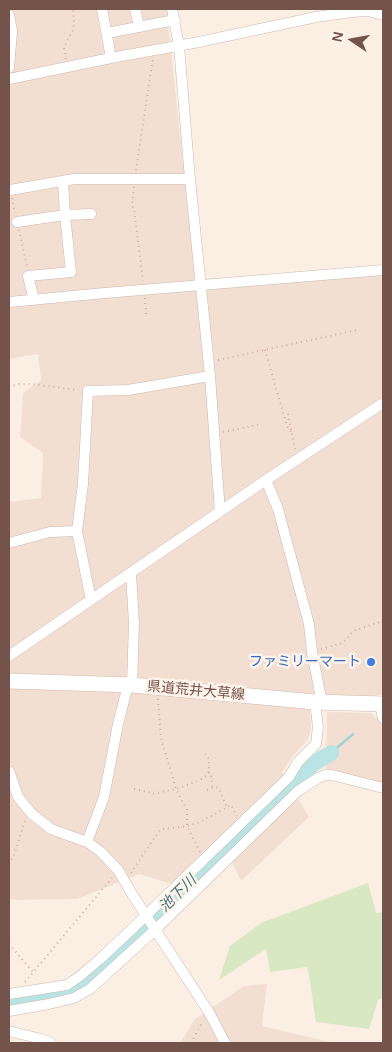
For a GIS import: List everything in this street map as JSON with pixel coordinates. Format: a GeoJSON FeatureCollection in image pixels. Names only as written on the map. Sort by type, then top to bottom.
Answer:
{"type":"FeatureCollection","features":[{"type":"Feature","properties":{"kind":"main road","name":"県道荒井大草線"},"geometry":{"type":"LineString","coordinates":[[9,681],[158,687],[382,709]]}},
{"type":"Feature","properties":{"kind":"street"},"geometry":{"type":"LineString","coordinates":[[102,9],[111,58]]}},
{"type":"Feature","properties":{"kind":"street"},"geometry":{"type":"LineString","coordinates":[[135,9],[139,26]]}},
{"type":"Feature","properties":{"kind":"street"},"geometry":{"type":"LineString","coordinates":[[172,9],[179,46],[190,180],[209,363],[220,512]]}},
{"type":"Feature","properties":{"kind":"street"},"geometry":{"type":"LineString","coordinates":[[9,79],[316,17],[366,10],[383,15]]}},
{"type":"Feature","properties":{"kind":"street"},"geometry":{"type":"LineString","coordinates":[[9,15],[12,31],[9,68]]}},
{"type":"Feature","properties":{"kind":"street"},"geometry":{"type":"LineString","coordinates":[[107,33],[174,20]]}},
{"type":"Feature","properties":{"kind":"street"},"geometry":{"type":"LineString","coordinates":[[10,190],[74,179],[190,180]]}},
{"type":"Feature","properties":{"kind":"street"},"geometry":{"type":"LineString","coordinates":[[34,300],[28,276],[71,272],[63,181]]}},
{"type":"Feature","properties":{"kind":"street"},"geometry":{"type":"LineString","coordinates":[[17,222],[65,215],[91,214]]}},
{"type":"Feature","properties":{"kind":"street"},"geometry":{"type":"LineString","coordinates":[[9,302],[383,270]]}},
{"type":"Feature","properties":{"kind":"street"},"geometry":{"type":"LineString","coordinates":[[91,600],[77,531],[83,484],[88,391],[128,390],[210,376]]}},
{"type":"Feature","properties":{"kind":"street"},"geometry":{"type":"LineString","coordinates":[[9,656],[266,480],[383,403]]}},
{"type":"Feature","properties":{"kind":"street"},"geometry":{"type":"LineString","coordinates":[[12,993],[67,986],[80,976],[289,777],[298,762],[316,744],[318,702],[309,624],[278,509],[266,480]]}},
{"type":"Feature","properties":{"kind":"street"},"geometry":{"type":"LineString","coordinates":[[9,543],[50,532],[77,531]]}},
{"type":"Feature","properties":{"kind":"street"},"geometry":{"type":"LineString","coordinates":[[87,842],[104,797],[118,724],[130,685],[134,623],[131,573]]}},
{"type":"Feature","properties":{"kind":"street"},"geometry":{"type":"LineString","coordinates":[[9,771],[18,797],[32,814],[51,829],[87,842],[101,852],[121,874],[208,1011],[225,1043]]}},
{"type":"Feature","properties":{"kind":"street"},"geometry":{"type":"LineString","coordinates":[[9,1011],[74,998],[90,989],[156,929],[298,792],[318,778],[332,775],[383,788]]}},
{"type":"Feature","properties":{"kind":"street"},"geometry":{"type":"LineString","coordinates":[[9,1031],[51,1043]]}},
{"type":"Feature","properties":{"kind":"path"},"geometry":{"type":"LineString","coordinates":[[66,68],[64,46],[73,30],[73,9]]}},
{"type":"Feature","properties":{"kind":"path"},"geometry":{"type":"LineString","coordinates":[[209,363],[357,330]]}},
{"type":"Feature","properties":{"kind":"path"},"geometry":{"type":"LineString","coordinates":[[265,350],[287,426],[292,434]]}},
{"type":"Feature","properties":{"kind":"path"},"geometry":{"type":"LineString","coordinates":[[9,387],[19,384],[31,384],[88,391]]}},
{"type":"Feature","properties":{"kind":"path"},"geometry":{"type":"LineString","coordinates":[[288,414],[297,460]]}},
{"type":"Feature","properties":{"kind":"path"},"geometry":{"type":"LineString","coordinates":[[214,434],[258,425]]}},
{"type":"Feature","properties":{"kind":"path"},"geometry":{"type":"LineString","coordinates":[[312,652],[343,643],[353,631],[383,621]]}},
{"type":"Feature","properties":{"kind":"path"},"geometry":{"type":"LineString","coordinates":[[158,687],[161,738],[176,789],[187,810],[187,826],[204,860]]}},
{"type":"Feature","properties":{"kind":"path"},"geometry":{"type":"LineString","coordinates":[[205,754],[209,759],[209,772],[211,773],[213,788]]}},
{"type":"Feature","properties":{"kind":"path"},"geometry":{"type":"LineString","coordinates":[[134,790],[152,794],[176,789],[198,781],[209,772]]}},
{"type":"Feature","properties":{"kind":"path"},"geometry":{"type":"LineString","coordinates":[[207,790],[216,787],[219,789],[227,807]]}},
{"type":"Feature","properties":{"kind":"path"},"geometry":{"type":"LineString","coordinates":[[12,993],[34,972],[121,874],[130,873],[159,831],[200,822],[231,805],[241,823]]}},
{"type":"Feature","properties":{"kind":"path"},"geometry":{"type":"LineString","coordinates":[[9,864],[25,822],[32,814]]}},
{"type":"Feature","properties":{"kind":"path"},"geometry":{"type":"LineString","coordinates":[[9,944],[34,972]]}},
{"type":"Feature","properties":{"kind":"path"},"geometry":{"type":"LineString","coordinates":[[190,1043],[208,1011]]}},
{"type":"Feature","properties":{"kind":"shaded area"},"geometry":{"type":"Polygon","coordinates":[[[9,9],[188,9],[167,14],[197,291],[207,291],[209,288],[383,272],[383,695],[316,694],[310,710],[310,735],[282,772],[309,817],[241,881],[221,838],[171,884],[139,874],[77,899],[15,900],[9,898],[9,502],[41,498],[43,453],[20,437],[23,393],[41,380],[38,354],[9,359],[9,9]]]}},
{"type":"Feature","properties":{"kind":"shaded area"},"geometry":{"type":"Polygon","coordinates":[[[327,713],[371,713],[376,718],[383,717],[383,784],[326,769],[327,713]]]}},
{"type":"Feature","properties":{"kind":"shaded area"},"geometry":{"type":"Polygon","coordinates":[[[267,984],[262,1026],[334,1043],[180,1043],[195,1019],[244,986],[267,984]]]}},
{"type":"Feature","properties":{"kind":"green space"},"geometry":{"type":"Polygon","coordinates":[[[368,883],[376,913],[383,912],[383,998],[378,1000],[369,1029],[316,1022],[307,967],[270,972],[266,949],[219,980],[230,946],[261,923],[368,883]]]}},
{"type":"Feature","properties":{"kind":"waterway"},"geometry":{"type":"LineString","coordinates":[[331,753],[353,734]]}},
{"type":"Feature","properties":{"kind":"waterway","name":"池下川"},"geometry":{"type":"LineString","coordinates":[[9,1003],[52,999],[67,994],[85,984],[313,764],[331,753]]}},
{"type":"Feature","properties":{"kind":"place","name":"ファミリーマート"},"geometry":{"type":"Point","coordinates":[371,662]}}]}
